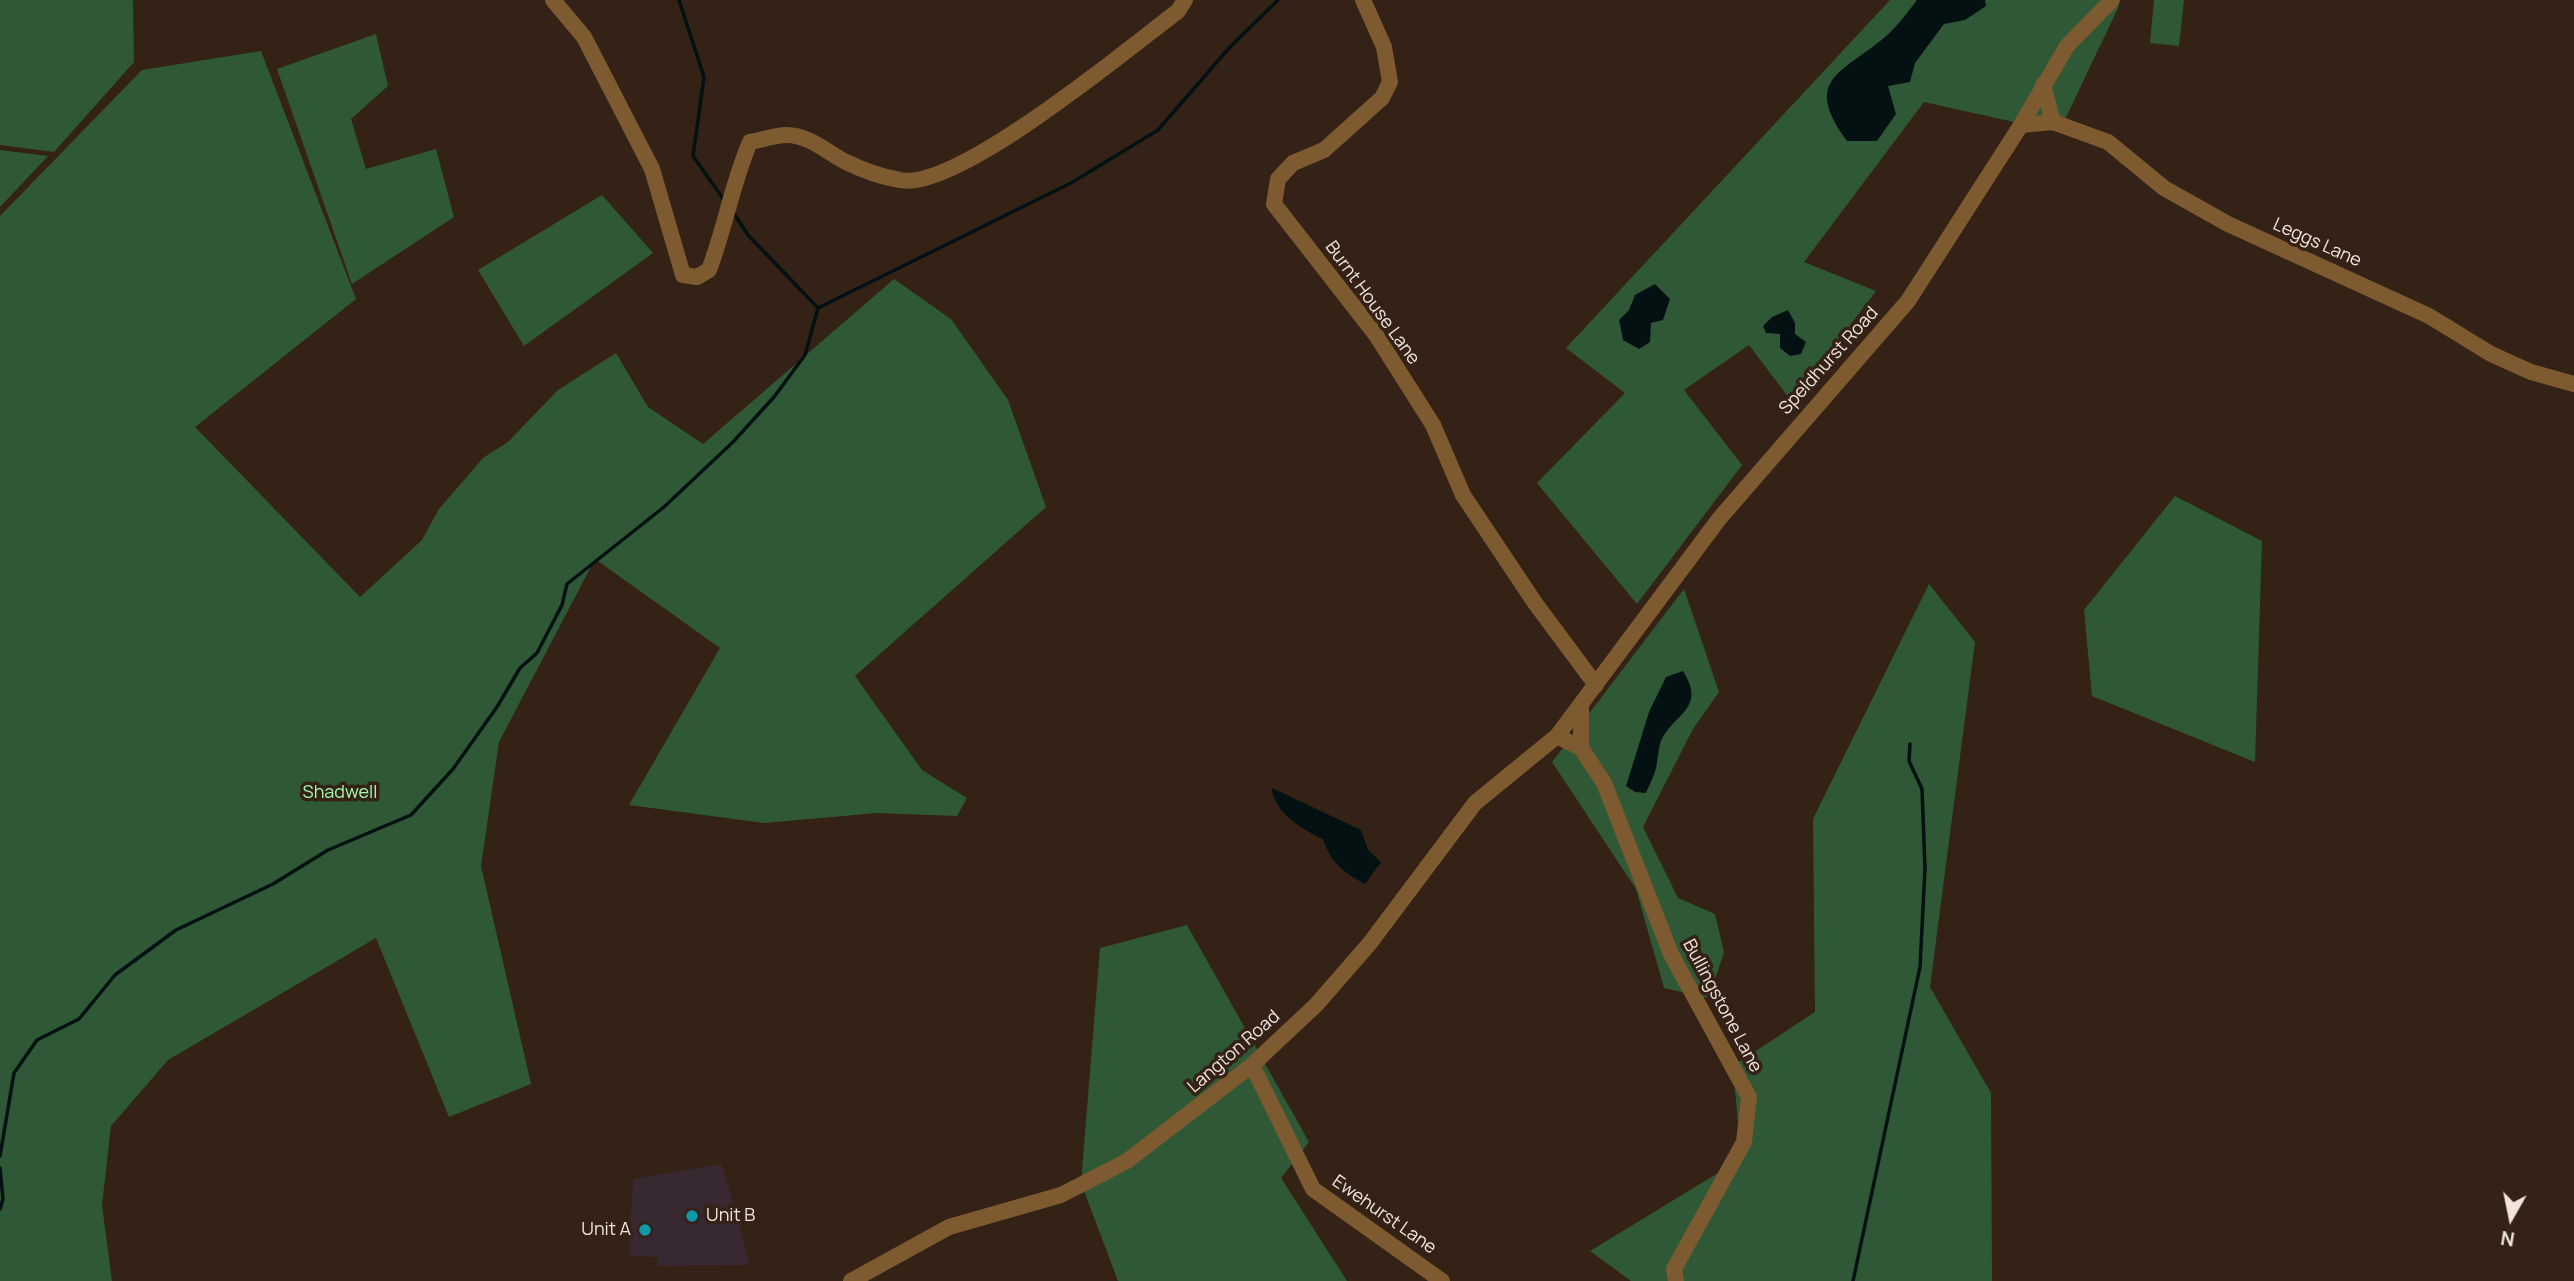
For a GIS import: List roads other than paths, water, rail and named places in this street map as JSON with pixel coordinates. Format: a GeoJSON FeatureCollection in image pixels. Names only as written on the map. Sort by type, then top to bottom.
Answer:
{"type":"FeatureCollection","features":[{"type":"Feature","properties":{"kind":"street"},"geometry":{"type":"LineString","coordinates":[[553,0],[584,37],[652,169],[683,275],[697,277],[709,270],[721,238],[734,180],[750,142],[787,135],[811,142],[846,162],[902,181],[928,178],[971,159],[1039,114],[1178,11],[1185,0]]}},
{"type":"Feature","properties":{"kind":"street","name":"Burnt House Lane"},"geometry":{"type":"LineString","coordinates":[[1363,0],[1384,47],[1390,82],[1382,99],[1324,150],[1293,163],[1278,179],[1274,204],[1376,335],[1433,425],[1463,495],[1535,603],[1596,685]]}},
{"type":"Feature","properties":{"kind":"street","name":"Speldhurst Road"},"geometry":{"type":"LineString","coordinates":[[1557,736],[1719,519],[1908,301],[2021,125],[2067,46],[2112,0]]}},
{"type":"Feature","properties":{"kind":"street"},"geometry":{"type":"LineString","coordinates":[[2043,85],[2053,122]]}},
{"type":"Feature","properties":{"kind":"street","name":"Leggs Lane"},"geometry":{"type":"LineString","coordinates":[[2021,125],[2053,122],[2108,142],[2165,188],[2228,223],[2429,316],[2491,354],[2531,372],[2574,384]]}},
{"type":"Feature","properties":{"kind":"street"},"geometry":{"type":"LineString","coordinates":[[1557,736],[1581,748],[1581,706]]}},
{"type":"Feature","properties":{"kind":"street","name":"Langton Road"},"geometry":{"type":"LineString","coordinates":[[851,1281],[949,1227],[1062,1195],[1127,1161],[1252,1065],[1334,986],[1475,803],[1557,736]]}},
{"type":"Feature","properties":{"kind":"street","name":"Bullingstone Lane"},"geometry":{"type":"LineString","coordinates":[[1581,748],[1604,783],[1629,839],[1671,954],[1748,1097],[1744,1142],[1674,1269],[1676,1281]]}},
{"type":"Feature","properties":{"kind":"street","name":"Ewehurst Lane"},"geometry":{"type":"LineString","coordinates":[[1252,1065],[1313,1189],[1442,1281]]}},
{"type":"Feature","properties":{"kind":"waterway"},"geometry":{"type":"LineString","coordinates":[[679,0],[704,77],[693,156],[724,200]]}},
{"type":"Feature","properties":{"kind":"waterway"},"geometry":{"type":"LineString","coordinates":[[733,212],[748,235],[818,308],[1071,183],[1158,130],[1229,48],[1278,0]]}},
{"type":"Feature","properties":{"kind":"waterway"},"geometry":{"type":"LineString","coordinates":[[0,1156],[14,1073],[37,1040],[79,1019],[115,975],[176,930],[273,884],[328,850],[411,815],[453,769],[497,707],[520,668],[537,653],[562,605],[567,584],[664,507],[733,442],[774,397],[805,355],[818,308]]}},
{"type":"Feature","properties":{"kind":"waterway"},"geometry":{"type":"LineString","coordinates":[[1853,1281],[1920,967],[1925,869],[1922,789],[1909,761],[1910,744]]}},
{"type":"Feature","properties":{"kind":"waterway"},"geometry":{"type":"LineString","coordinates":[[0,1168],[3,1199],[0,1209]]}},
{"type":"Feature","properties":{"kind":"place","name":"Unit B"},"geometry":{"type":"Point","coordinates":[692,1216]}},
{"type":"Feature","properties":{"kind":"place","name":"Unit A"},"geometry":{"type":"Point","coordinates":[645,1230]}},
{"type":"Feature","properties":{"kind":"park label","name":"Shadwell"},"geometry":{"type":"Point","coordinates":[340,793]}}]}
